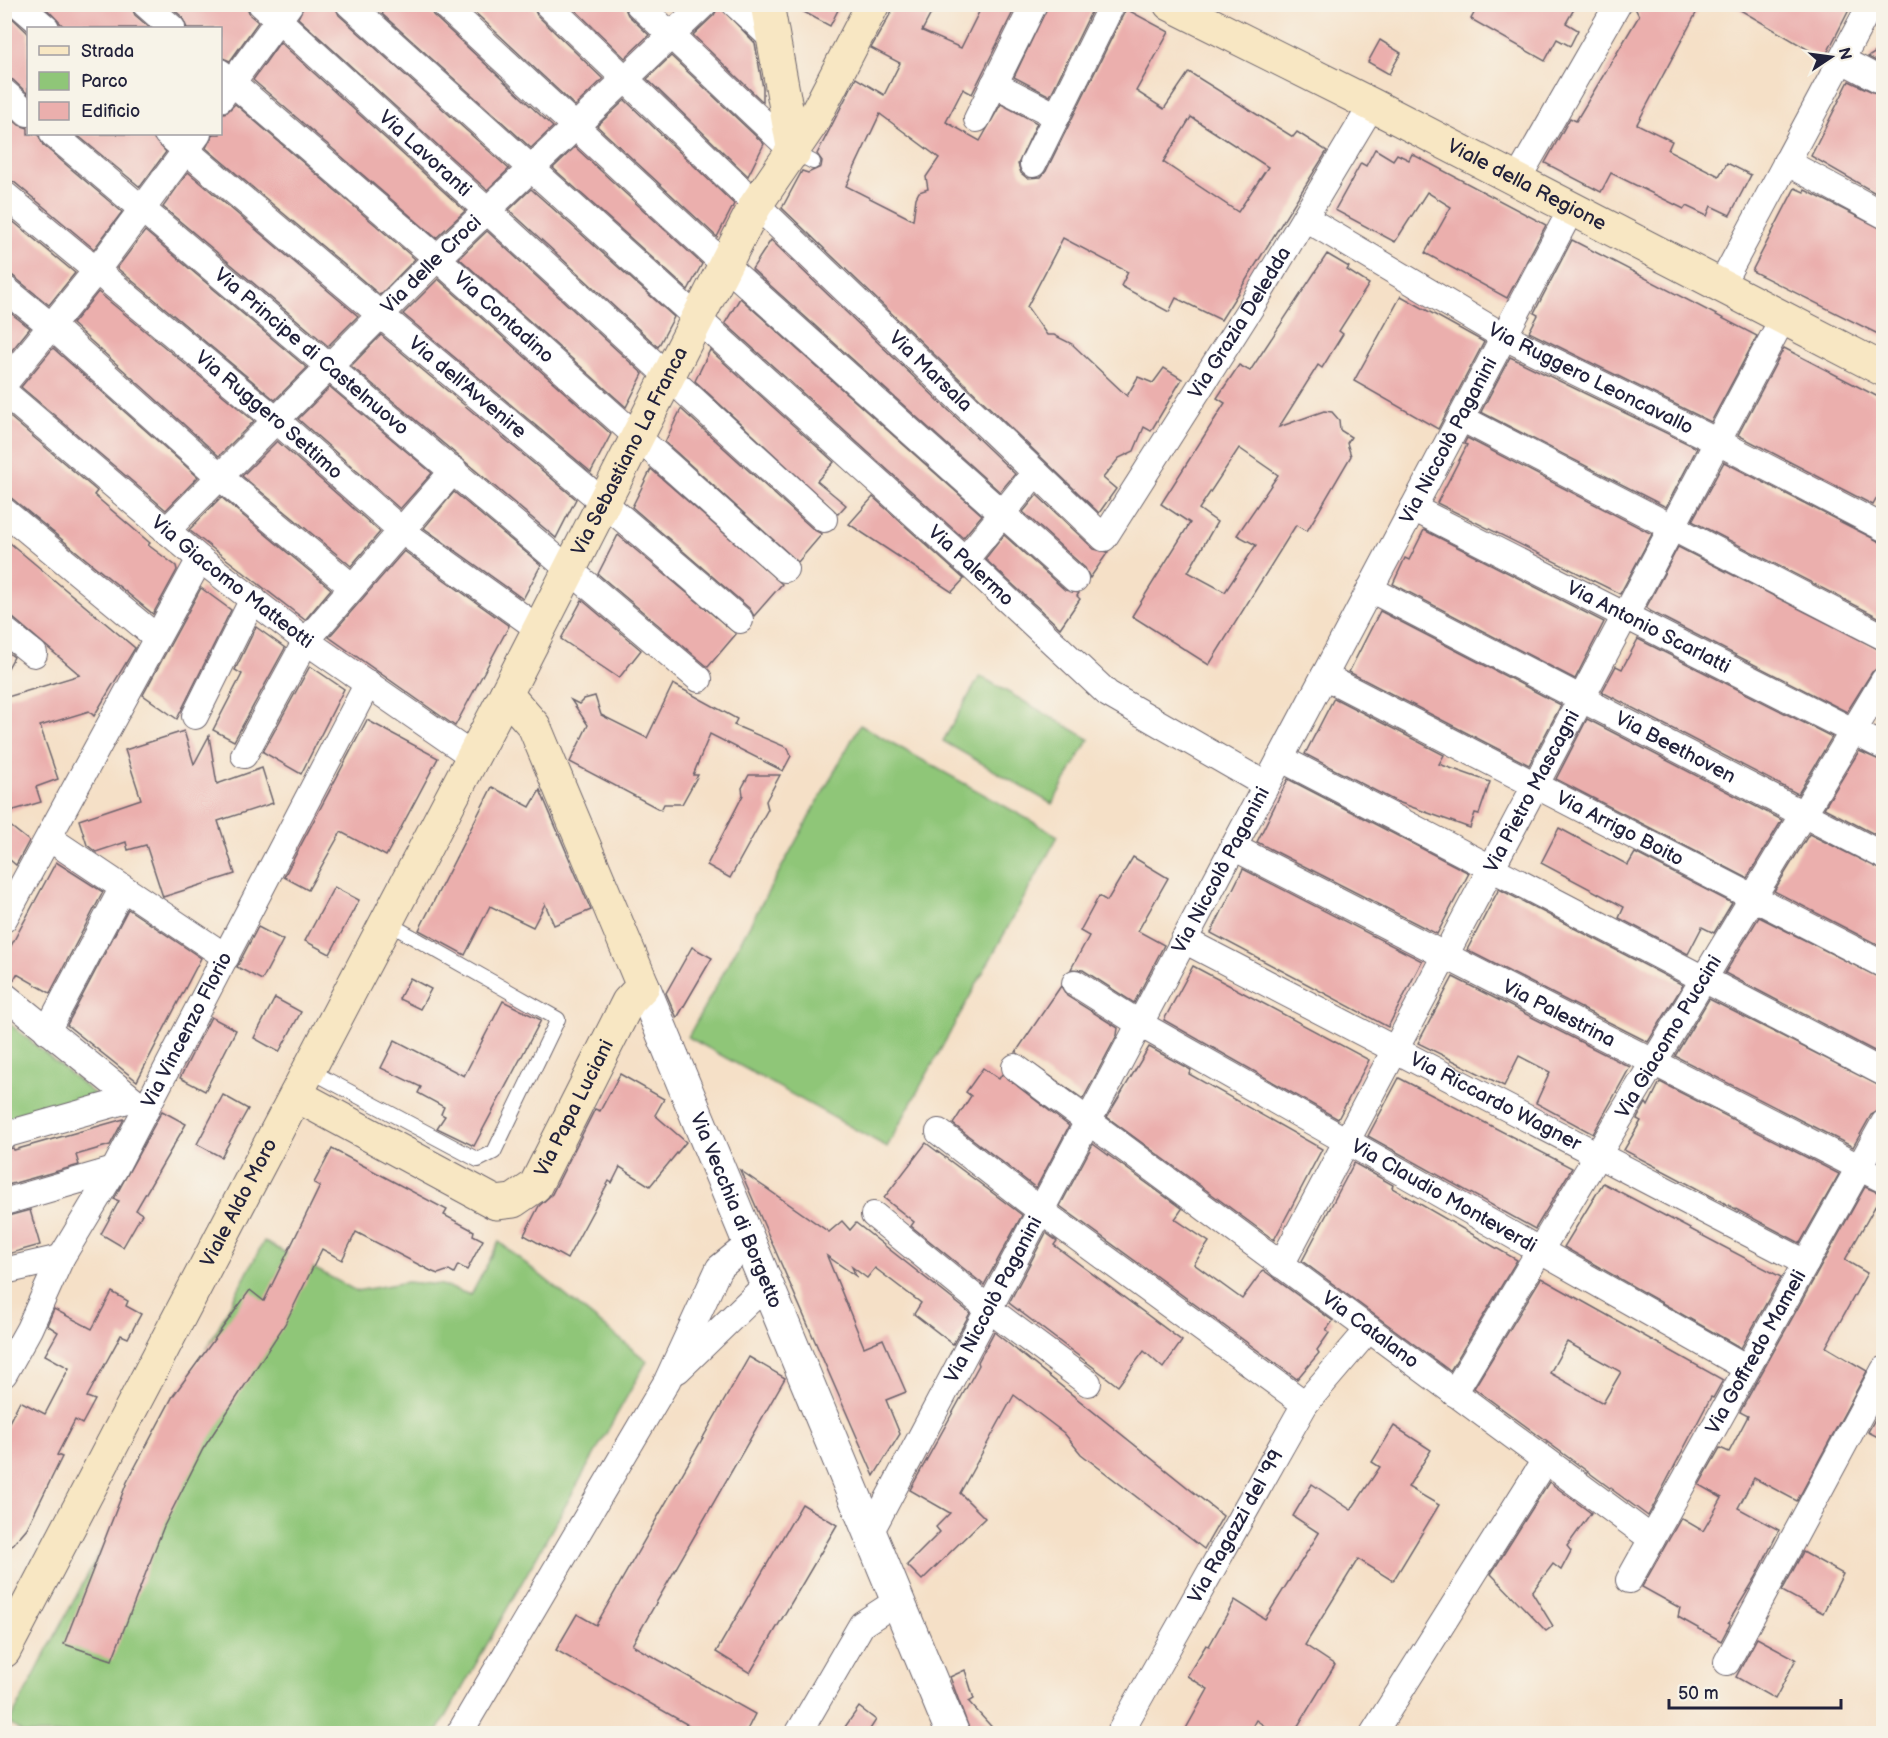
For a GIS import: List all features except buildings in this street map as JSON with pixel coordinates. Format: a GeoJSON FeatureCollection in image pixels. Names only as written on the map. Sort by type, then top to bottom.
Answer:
{"type":"FeatureCollection","features":[{"type":"Feature","properties":{"kind":"main road"},"geometry":{"type":"LineString","coordinates":[[767,4],[804,157]]}},
{"type":"Feature","properties":{"kind":"main road","name":"Via Sebastiano La Franca"},"geometry":{"type":"LineString","coordinates":[[472,756],[506,694],[755,206],[804,157],[873,4]]}},
{"type":"Feature","properties":{"kind":"main road","name":"Viale della Regione"},"geometry":{"type":"LineString","coordinates":[[1170,4],[1213,14],[1372,105],[1884,370]]}},
{"type":"Feature","properties":{"kind":"main road","name":"Via Vecchia di Borgetto"},"geometry":{"type":"LineString","coordinates":[[506,694],[534,726],[643,986]]}},
{"type":"Feature","properties":{"kind":"main road","name":"Viale Aldo Moro"},"geometry":{"type":"LineString","coordinates":[[7,1637],[302,1083],[472,756]]}},
{"type":"Feature","properties":{"kind":"main road","name":"Via Papa Luciani"},"geometry":{"type":"LineString","coordinates":[[302,1083],[496,1203],[513,1201],[535,1186],[628,1002],[643,986]]}},
{"type":"Feature","properties":{"kind":"street"},"geometry":{"type":"LineString","coordinates":[[18,4],[45,27]]}},
{"type":"Feature","properties":{"kind":"street"},"geometry":{"type":"LineString","coordinates":[[145,4],[171,27]]}},
{"type":"Feature","properties":{"kind":"street","name":"Via Palermo"},"geometry":{"type":"LineString","coordinates":[[349,4],[965,560],[1108,694],[1266,786]]}},
{"type":"Feature","properties":{"kind":"street"},"geometry":{"type":"LineString","coordinates":[[443,4],[725,265],[1075,579]]}},
{"type":"Feature","properties":{"kind":"street","name":"Via Marsala"},"geometry":{"type":"LineString","coordinates":[[548,4],[755,206],[1104,538]]}},
{"type":"Feature","properties":{"kind":"street"},"geometry":{"type":"LineString","coordinates":[[638,4],[804,157]]}},
{"type":"Feature","properties":{"kind":"street","name":"Via delle Croci"},"geometry":{"type":"LineString","coordinates":[[166,531],[274,419],[381,316],[437,258],[704,4]]}},
{"type":"Feature","properties":{"kind":"street"},"geometry":{"type":"LineString","coordinates":[[735,4],[775,41]]}},
{"type":"Feature","properties":{"kind":"street"},"geometry":{"type":"LineString","coordinates":[[977,119],[1034,4]]}},
{"type":"Feature","properties":{"kind":"street"},"geometry":{"type":"LineString","coordinates":[[1033,164],[1112,4]]}},
{"type":"Feature","properties":{"kind":"street"},"geometry":{"type":"LineString","coordinates":[[1517,180],[1618,4]]}},
{"type":"Feature","properties":{"kind":"street"},"geometry":{"type":"LineString","coordinates":[[1721,285],[1871,4]]}},
{"type":"Feature","properties":{"kind":"street"},"geometry":{"type":"LineString","coordinates":[[224,84],[276,9]]}},
{"type":"Feature","properties":{"kind":"street","name":"Via Lavoranti"},"geometry":{"type":"LineString","coordinates":[[276,9],[487,211],[824,519]]}},
{"type":"Feature","properties":{"kind":"street"},"geometry":{"type":"LineString","coordinates":[[1842,60],[1884,82]]}},
{"type":"Feature","properties":{"kind":"street","name":"Via Contadino"},"geometry":{"type":"LineString","coordinates":[[224,84],[437,258],[785,569]]}},
{"type":"Feature","properties":{"kind":"street"},"geometry":{"type":"LineString","coordinates":[[994,84],[1057,116]]}},
{"type":"Feature","properties":{"kind":"street"},"geometry":{"type":"LineString","coordinates":[[4,92],[27,112]]}},
{"type":"Feature","properties":{"kind":"street","name":"Via Grazia Deledda"},"geometry":{"type":"LineString","coordinates":[[1104,538],[1305,218],[1372,105]]}},
{"type":"Feature","properties":{"kind":"street","name":"Via Principe di Castelnuovo"},"geometry":{"type":"LineString","coordinates":[[54,135],[699,679]]}},
{"type":"Feature","properties":{"kind":"street","name":"Via dell'Avvenire"},"geometry":{"type":"LineString","coordinates":[[170,135],[193,142],[381,316],[604,501],[740,620]]}},
{"type":"Feature","properties":{"kind":"street"},"geometry":{"type":"LineString","coordinates":[[4,384],[96,271],[193,142]]}},
{"type":"Feature","properties":{"kind":"street"},"geometry":{"type":"LineString","coordinates":[[1786,162],[1884,215]]}},
{"type":"Feature","properties":{"kind":"street","name":"Via Ruggero Settimo"},"geometry":{"type":"LineString","coordinates":[[4,194],[274,419],[402,531],[538,629]]}},
{"type":"Feature","properties":{"kind":"street","name":"Via Niccolò Paganini"},"geometry":{"type":"LineString","coordinates":[[870,1533],[1572,208]]}},
{"type":"Feature","properties":{"kind":"street","name":"Via Ruggero Leoncavallo"},"geometry":{"type":"LineString","coordinates":[[1305,218],[1503,336],[1718,442],[1884,528]]}},
{"type":"Feature","properties":{"kind":"street"},"geometry":{"type":"LineString","coordinates":[[4,288],[51,326],[220,477],[351,586]]}},
{"type":"Feature","properties":{"kind":"street","name":"Via Pietro Mascagni"},"geometry":{"type":"LineString","coordinates":[[1281,1264],[1784,318]]}},
{"type":"Feature","properties":{"kind":"street","name":"Via Giacomo Matteotti"},"geometry":{"type":"LineString","coordinates":[[4,392],[200,559],[306,641],[472,756]]}},
{"type":"Feature","properties":{"kind":"street"},"geometry":{"type":"LineString","coordinates":[[1461,418],[1884,637]]}},
{"type":"Feature","properties":{"kind":"street"},"geometry":{"type":"LineString","coordinates":[[244,755],[306,641],[351,586],[454,470]]}},
{"type":"Feature","properties":{"kind":"street"},"geometry":{"type":"LineString","coordinates":[[965,560],[1035,473]]}},
{"type":"Feature","properties":{"kind":"street","name":"Via Antonio Scarlatti"},"geometry":{"type":"LineString","coordinates":[[1413,508],[1884,747]]}},
{"type":"Feature","properties":{"kind":"street"},"geometry":{"type":"LineString","coordinates":[[4,511],[156,638]]}},
{"type":"Feature","properties":{"kind":"street"},"geometry":{"type":"LineString","coordinates":[[4,919],[14,878],[49,838],[200,559]]}},
{"type":"Feature","properties":{"kind":"street","name":"Via Beethoven"},"geometry":{"type":"LineString","coordinates":[[1370,589],[1884,856]]}},
{"type":"Feature","properties":{"kind":"street"},"geometry":{"type":"LineString","coordinates":[[195,716],[253,599]]}},
{"type":"Feature","properties":{"kind":"street"},"geometry":{"type":"LineString","coordinates":[[4,630],[34,654]]}},
{"type":"Feature","properties":{"kind":"street","name":"Via Arrigo Boito"},"geometry":{"type":"LineString","coordinates":[[1324,676],[1884,965]]}},
{"type":"Feature","properties":{"kind":"street","name":"Via Giacomo Puccini"},"geometry":{"type":"LineString","coordinates":[[1454,1393],[1884,680]]}},
{"type":"Feature","properties":{"kind":"street","name":"Via Vincenzo Florio"},"geometry":{"type":"LineString","coordinates":[[4,1374],[29,1329],[61,1258],[114,1170],[138,1105],[226,957],[368,683]]}},
{"type":"Feature","properties":{"kind":"street"},"geometry":{"type":"LineString","coordinates":[[1280,758],[1884,1073]]}},
{"type":"Feature","properties":{"kind":"street"},"geometry":{"type":"LineString","coordinates":[[49,838],[122,890],[226,957]]}},
{"type":"Feature","properties":{"kind":"street","name":"Via Palestrina"},"geometry":{"type":"LineString","coordinates":[[1233,847],[1884,1180]]}},
{"type":"Feature","properties":{"kind":"street"},"geometry":{"type":"LineString","coordinates":[[46,1031],[122,890]]}},
{"type":"Feature","properties":{"kind":"street","name":"Via Riccardo Wagner"},"geometry":{"type":"LineString","coordinates":[[1184,940],[1806,1263]]}},
{"type":"Feature","properties":{"kind":"street","name":"Via Claudio Monteverdi"},"geometry":{"type":"LineString","coordinates":[[1074,984],[1140,1024],[1747,1368]]}},
{"type":"Feature","properties":{"kind":"street","name":"Via Vecchia di Borgetto"},"geometry":{"type":"LineString","coordinates":[[643,986],[953,1734]]}},
{"type":"Feature","properties":{"kind":"street"},"geometry":{"type":"LineString","coordinates":[[4,995],[138,1105]]}},
{"type":"Feature","properties":{"kind":"street","name":"Via Catalano"},"geometry":{"type":"LineString","coordinates":[[1015,1067],[1652,1539]]}},
{"type":"Feature","properties":{"kind":"street"},"geometry":{"type":"LineString","coordinates":[[4,1135],[138,1105]]}},
{"type":"Feature","properties":{"kind":"street","name":"Via Goffredo Mameli"},"geometry":{"type":"LineString","coordinates":[[1629,1580],[1884,1123]]}},
{"type":"Feature","properties":{"kind":"street"},"geometry":{"type":"LineString","coordinates":[[939,1132],[1041,1211],[1305,1404]]}},
{"type":"Feature","properties":{"kind":"street"},"geometry":{"type":"LineString","coordinates":[[4,1202],[114,1170]]}},
{"type":"Feature","properties":{"kind":"street"},"geometry":{"type":"LineString","coordinates":[[874,1215],[989,1309],[1088,1383]]}},
{"type":"Feature","properties":{"kind":"street"},"geometry":{"type":"LineString","coordinates":[[459,1734],[667,1381],[719,1268],[750,1243]]}},
{"type":"Feature","properties":{"kind":"street"},"geometry":{"type":"LineString","coordinates":[[4,1271],[61,1258]]}},
{"type":"Feature","properties":{"kind":"street"},"geometry":{"type":"LineString","coordinates":[[667,1381],[767,1284]]}},
{"type":"Feature","properties":{"kind":"street"},"geometry":{"type":"LineString","coordinates":[[4,1336],[29,1329]]}},
{"type":"Feature","properties":{"kind":"street","name":"Via Ragazzi del '99"},"geometry":{"type":"LineString","coordinates":[[1119,1734],[1305,1404],[1369,1329]]}},
{"type":"Feature","properties":{"kind":"street"},"geometry":{"type":"LineString","coordinates":[[1727,1662],[1884,1370]]}},
{"type":"Feature","properties":{"kind":"street"},"geometry":{"type":"LineString","coordinates":[[1373,1734],[1545,1460]]}},
{"type":"Feature","properties":{"kind":"street"},"geometry":{"type":"LineString","coordinates":[[798,1734],[862,1624],[899,1600]]}},
{"type":"Feature","properties":{"kind":"lane"},"geometry":{"type":"LineString","coordinates":[[302,1083],[478,1160],[494,1152],[558,1019],[386,922]]}},
{"type":"Feature","properties":{"kind":"green space"},"geometry":{"type":"Polygon","coordinates":[[[980,676],[1089,739],[1052,804],[943,741],[980,676]]]}},
{"type":"Feature","properties":{"kind":"green space"},"geometry":{"type":"Polygon","coordinates":[[[860,725],[1058,836],[887,1147],[688,1037],[860,725]]]}},
{"type":"Feature","properties":{"kind":"green space"},"geometry":{"type":"Polygon","coordinates":[[[4,1019],[99,1098],[9,1123],[4,1106],[4,1019]]]}},
{"type":"Feature","properties":{"kind":"green space"},"geometry":{"type":"Polygon","coordinates":[[[264,1241],[356,1291],[407,1282],[442,1285],[471,1295],[499,1242],[647,1361],[437,1733],[24,1734],[9,1723],[264,1241]]]}}]}
